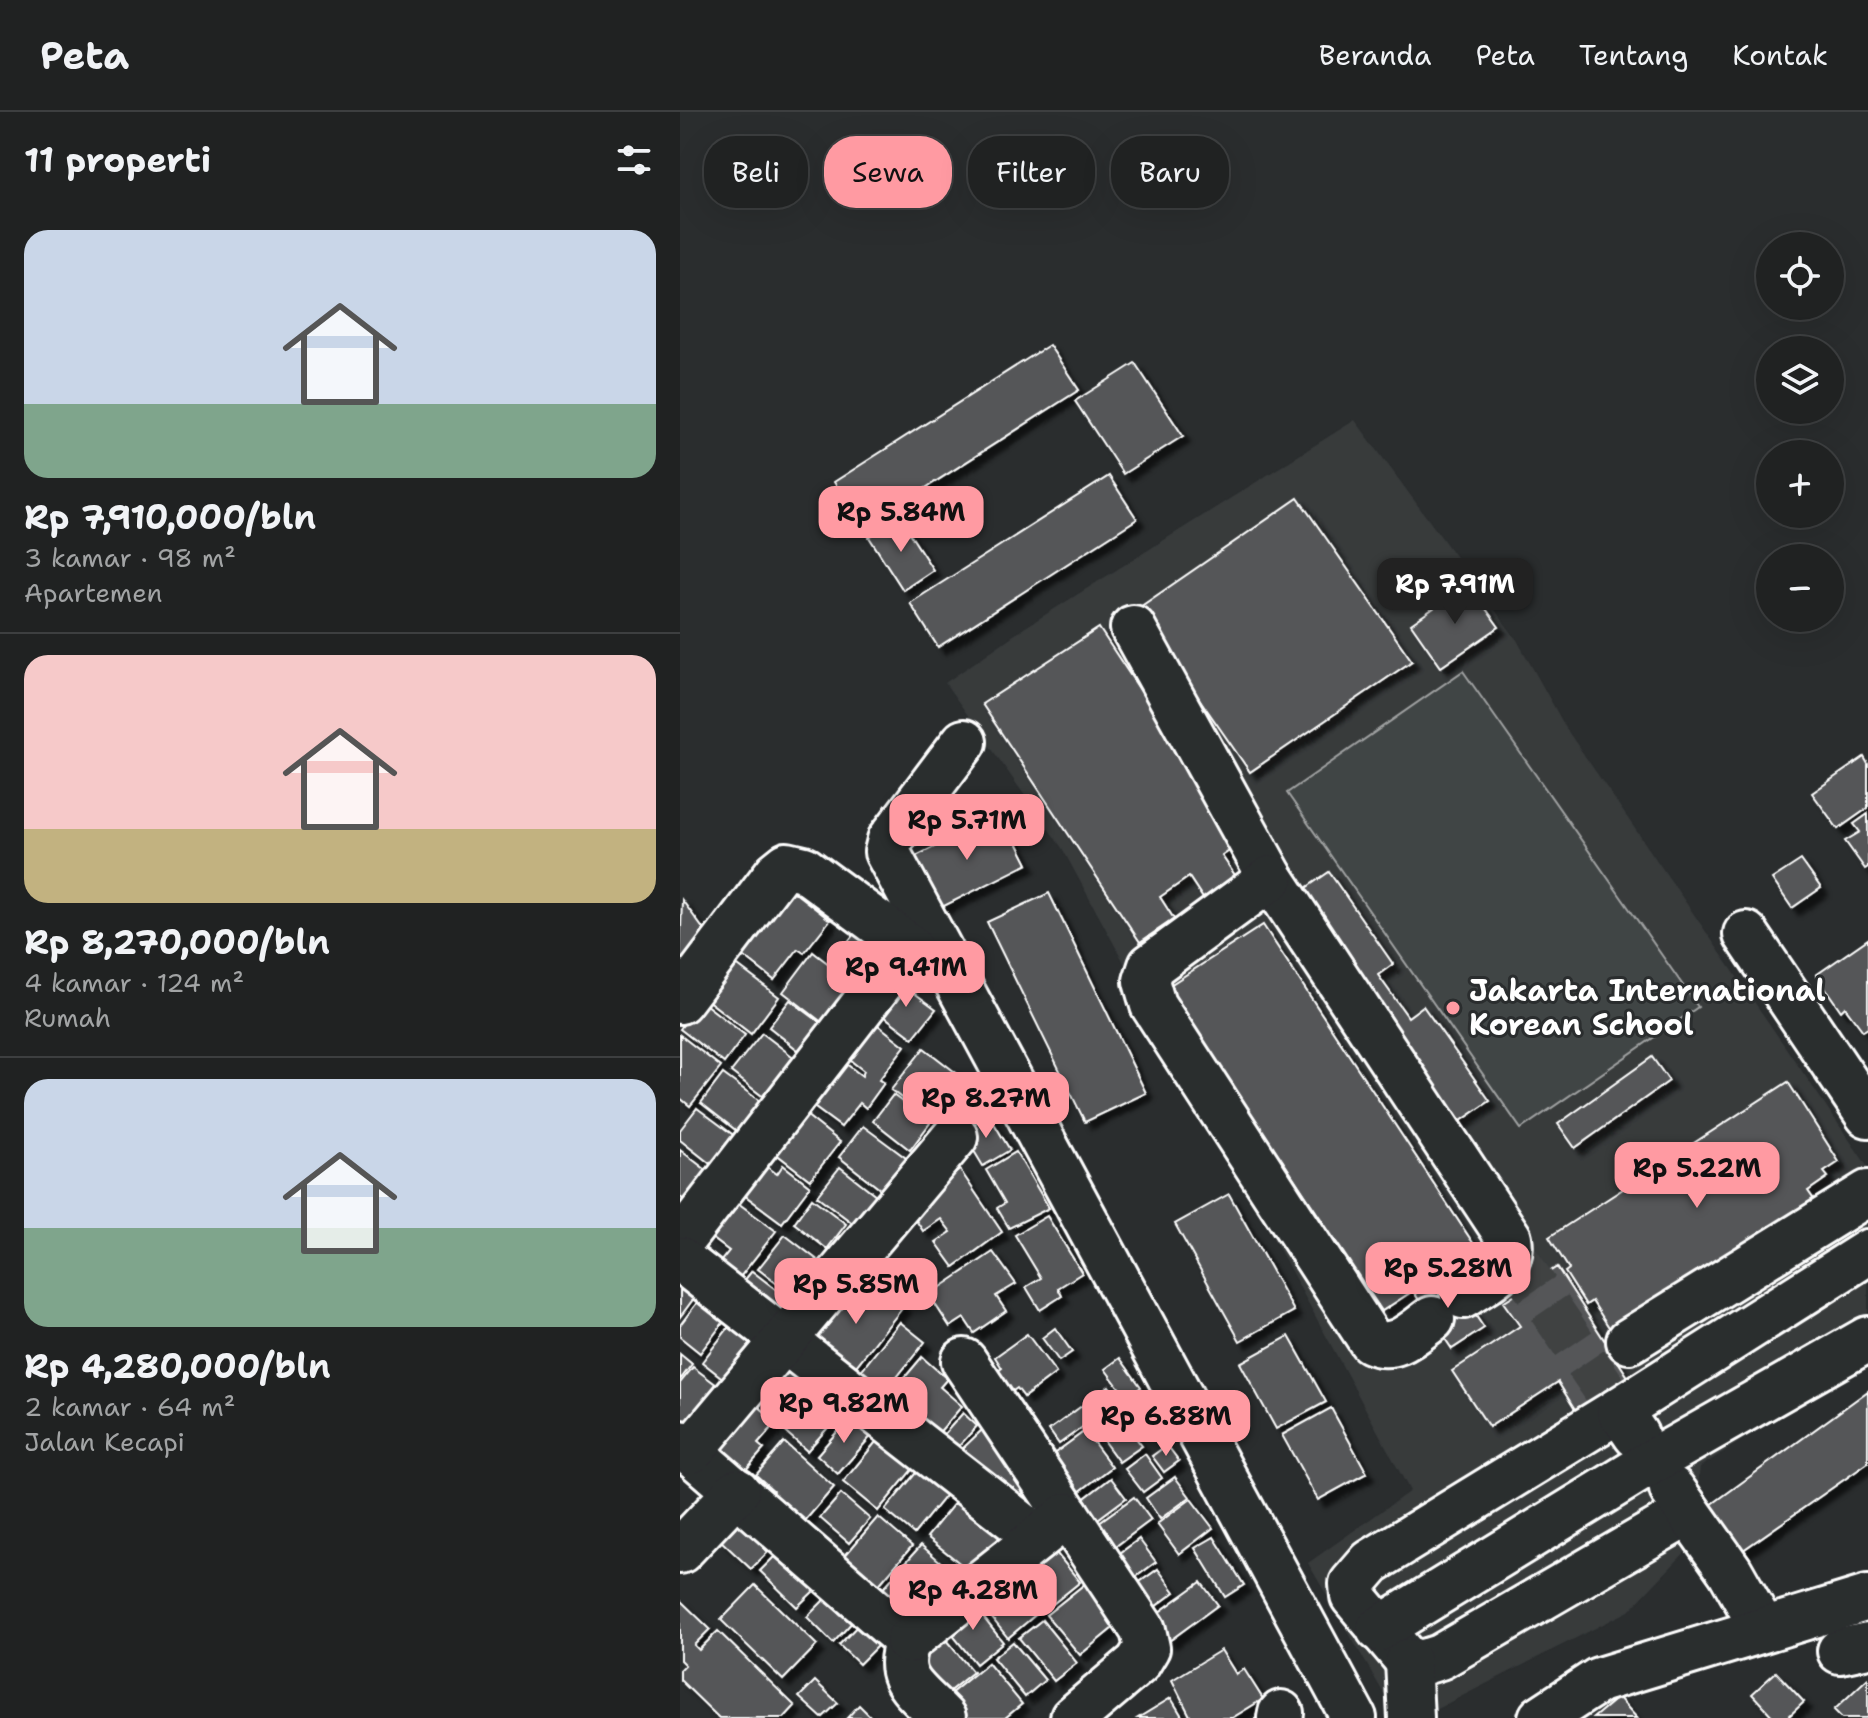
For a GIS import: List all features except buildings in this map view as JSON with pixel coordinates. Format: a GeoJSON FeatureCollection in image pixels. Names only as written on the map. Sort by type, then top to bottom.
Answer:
{"type":"FeatureCollection","features":[{"type":"Feature","properties":{"kind":"street"},"geometry":{"type":"LineString","coordinates":[[1133,628],[1271,878],[1509,1238],[1512,1253],[1505,1267],[1397,1343],[1383,1347],[1371,1341],[1153,1005],[1146,981],[1151,966],[1271,878]]}},
{"type":"Feature","properties":{"kind":"street"},"geometry":{"type":"LineString","coordinates":[[964,742],[890,840],[887,852],[1354,1718]]}},
{"type":"Feature","properties":{"kind":"street"},"geometry":{"type":"LineString","coordinates":[[680,1001],[777,873],[787,865],[804,869],[909,946],[680,1242]]}},
{"type":"Feature","properties":{"kind":"street"},"geometry":{"type":"LineString","coordinates":[[1746,934],[1861,1091]]}},
{"type":"Feature","properties":{"kind":"street"},"geometry":{"type":"LineString","coordinates":[[908,1641],[685,1447],[955,1137]]}},
{"type":"Feature","properties":{"kind":"street"},"geometry":{"type":"LineString","coordinates":[[1629,1341],[1868,1193]]}},
{"type":"Feature","properties":{"kind":"street"},"geometry":{"type":"LineString","coordinates":[[1411,1718],[1408,1661],[1353,1596],[1352,1584],[1359,1572],[1387,1551],[1619,1410],[1868,1252]]}},
{"type":"Feature","properties":{"kind":"street"},"geometry":{"type":"LineString","coordinates":[[680,1259],[783,1337],[1052,1526]]}},
{"type":"Feature","properties":{"kind":"street"},"geometry":{"type":"LineString","coordinates":[[1379,1629],[1653,1461],[1868,1339]]}},
{"type":"Feature","properties":{"kind":"street"},"geometry":{"type":"LineString","coordinates":[[964,1361],[1052,1526],[1143,1630],[1147,1648],[1138,1663],[1073,1718]]}},
{"type":"Feature","properties":{"kind":"street"},"geometry":{"type":"LineString","coordinates":[[1619,1410],[1730,1571],[1763,1629]]}},
{"type":"Feature","properties":{"kind":"street"},"geometry":{"type":"LineString","coordinates":[[680,1551],[737,1491]]}},
{"type":"Feature","properties":{"kind":"street"},"geometry":{"type":"LineString","coordinates":[[1408,1661],[1424,1662],[1440,1657],[1688,1513]]}},
{"type":"Feature","properties":{"kind":"street"},"geometry":{"type":"LineString","coordinates":[[943,1718],[901,1673],[901,1659],[908,1641],[1052,1526]]}},
{"type":"Feature","properties":{"kind":"street"},"geometry":{"type":"LineString","coordinates":[[1541,1718],[1599,1680],[1868,1598]]}},
{"type":"Feature","properties":{"kind":"shaded area","name":"Jakarta International Korean School"},"geometry":{"type":"Polygon","coordinates":[[[1355,420],[1517,640],[1567,730],[1868,1167],[1868,1360],[1700,1467],[1692,1545],[1629,1611],[1419,1718],[1398,1718],[1308,1563],[1410,1491],[1062,848],[945,683],[1024,628],[1355,420]]]}},
{"type":"Feature","properties":{"kind":"shaded area"},"geometry":{"type":"Polygon","coordinates":[[[1463,671],[1698,1007],[1521,1129],[1287,793],[1463,671]]]}},
{"type":"Feature","properties":{"kind":"tunnel"},"geometry":{"type":"LineString","coordinates":[[1512,1253],[1619,1410]]}},
{"type":"Feature","properties":{"kind":"place","name":"Jakarta International Korean School"},"geometry":{"type":"Point","coordinates":[1453,1008]}}]}
